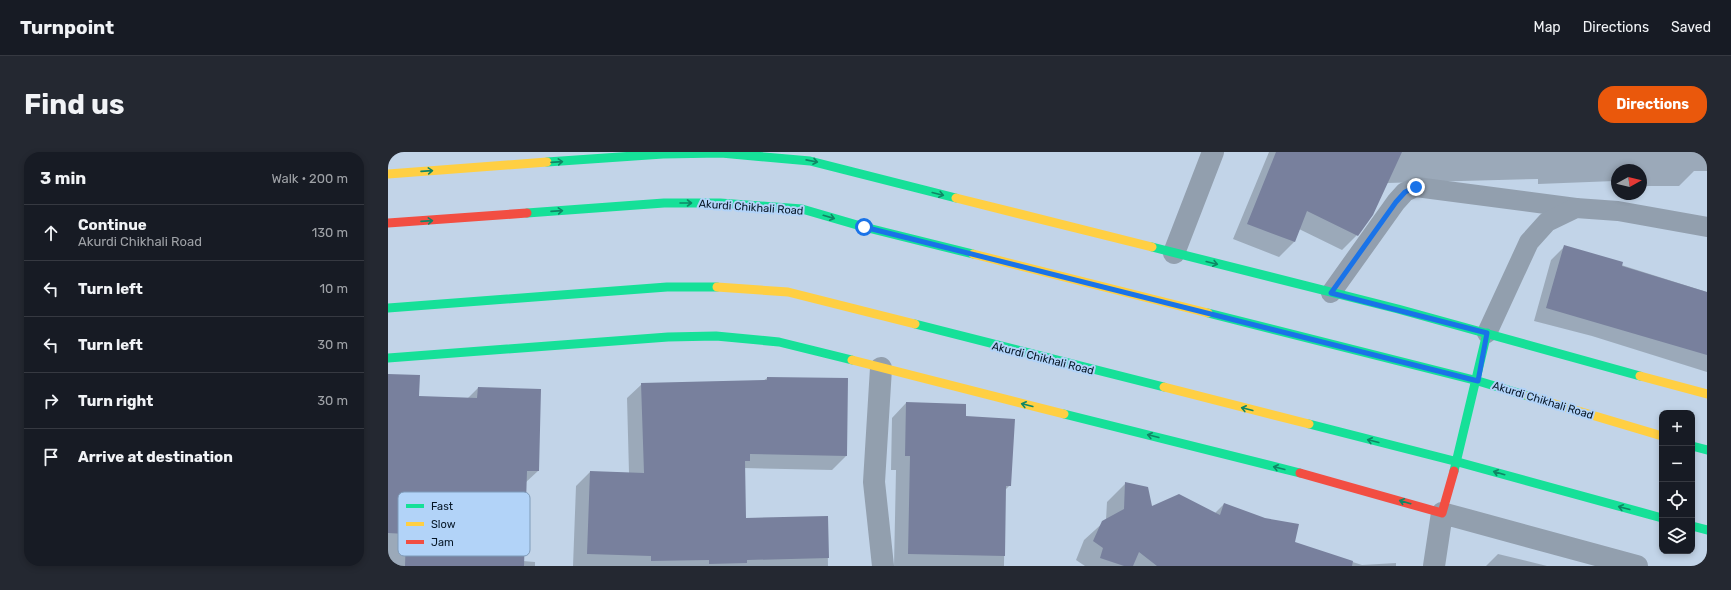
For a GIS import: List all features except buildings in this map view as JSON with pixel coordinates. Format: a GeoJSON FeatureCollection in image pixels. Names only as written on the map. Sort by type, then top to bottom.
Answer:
{"type":"FeatureCollection","features":[{"type":"Feature","properties":{"kind":"main road"},"geometry":{"type":"LineString","coordinates":[[388,174],[663,154],[721,153],[810,160],[1487,333],[1707,394]]}},
{"type":"Feature","properties":{"kind":"main road","name":"Akurdi Chikhali Road"},"geometry":{"type":"LineString","coordinates":[[388,223],[664,203],[720,203],[802,209],[864,227],[1478,381],[1659,435]]}},
{"type":"Feature","properties":{"kind":"main road","name":"Akurdi Chikhali Road"},"geometry":{"type":"LineString","coordinates":[[388,308],[667,287],[717,287],[788,292],[1458,462],[1659,517]]}},
{"type":"Feature","properties":{"kind":"main road"},"geometry":{"type":"LineString","coordinates":[[388,358],[668,337],[716,336],[779,342],[1354,487],[1442,513],[1458,462],[1478,381],[1487,333]]}},
{"type":"Feature","properties":{"kind":"main road"},"geometry":{"type":"LineString","coordinates":[[1695,447],[1707,450]]}},
{"type":"Feature","properties":{"kind":"main road"},"geometry":{"type":"LineString","coordinates":[[1695,527],[1707,530]]}},
{"type":"Feature","properties":{"kind":"street"},"geometry":{"type":"LineString","coordinates":[[1174,253],[1214,152]]}},
{"type":"Feature","properties":{"kind":"street"},"geometry":{"type":"LineString","coordinates":[[881,368],[874,482],[883,566]]}},
{"type":"Feature","properties":{"kind":"street"},"geometry":{"type":"LineString","coordinates":[[1434,566],[1442,513],[1637,566]]}},
{"type":"Feature","properties":{"kind":"lane"},"geometry":{"type":"LineString","coordinates":[[1331,293],[1396,202],[1405,192],[1416,187],[1576,208],[1618,211],[1707,227]]}},
{"type":"Feature","properties":{"kind":"lane"},"geometry":{"type":"LineString","coordinates":[[1487,333],[1529,242],[1547,222],[1576,208]]}},
{"type":"Feature","properties":{"kind":"traffic: fast"},"geometry":{"type":"LineString","coordinates":[[547,162],[663,154],[721,153],[810,161],[956,198]]}},
{"type":"Feature","properties":{"kind":"traffic: fast"},"geometry":{"type":"LineString","coordinates":[[527,213],[664,203],[720,203],[802,209],[864,227],[973,254]]}},
{"type":"Feature","properties":{"kind":"traffic: fast"},"geometry":{"type":"LineString","coordinates":[[1152,247],[1398,309],[1640,376]]}},
{"type":"Feature","properties":{"kind":"traffic: fast"},"geometry":{"type":"LineString","coordinates":[[388,308],[667,287],[717,287]]}},
{"type":"Feature","properties":{"kind":"traffic: fast"},"geometry":{"type":"LineString","coordinates":[[1208,313],[1478,381],[1528,396]]}},
{"type":"Feature","properties":{"kind":"traffic: fast"},"geometry":{"type":"LineString","coordinates":[[915,324],[1164,387]]}},
{"type":"Feature","properties":{"kind":"traffic: fast"},"geometry":{"type":"LineString","coordinates":[[1454,471],[1487,333]]}},
{"type":"Feature","properties":{"kind":"traffic: fast"},"geometry":{"type":"LineString","coordinates":[[388,358],[668,337],[716,336],[779,342],[852,360]]}},
{"type":"Feature","properties":{"kind":"traffic: fast"},"geometry":{"type":"LineString","coordinates":[[1064,414],[1300,473]]}},
{"type":"Feature","properties":{"kind":"traffic: fast"},"geometry":{"type":"LineString","coordinates":[[1309,424],[1458,462],[1659,517]]}},
{"type":"Feature","properties":{"kind":"traffic: fast"},"geometry":{"type":"LineString","coordinates":[[1695,447],[1707,450]]}},
{"type":"Feature","properties":{"kind":"traffic: fast"},"geometry":{"type":"LineString","coordinates":[[1695,527],[1707,530]]}},
{"type":"Feature","properties":{"kind":"traffic: slow"},"geometry":{"type":"LineString","coordinates":[[388,174],[547,162]]}},
{"type":"Feature","properties":{"kind":"traffic: slow"},"geometry":{"type":"LineString","coordinates":[[956,198],[1152,247]]}},
{"type":"Feature","properties":{"kind":"traffic: slow"},"geometry":{"type":"LineString","coordinates":[[973,254],[1208,313]]}},
{"type":"Feature","properties":{"kind":"traffic: slow"},"geometry":{"type":"LineString","coordinates":[[717,287],[788,292],[915,324]]}},
{"type":"Feature","properties":{"kind":"traffic: slow"},"geometry":{"type":"LineString","coordinates":[[852,360],[1064,414]]}},
{"type":"Feature","properties":{"kind":"traffic: slow"},"geometry":{"type":"LineString","coordinates":[[1640,376],[1707,394]]}},
{"type":"Feature","properties":{"kind":"traffic: slow"},"geometry":{"type":"LineString","coordinates":[[1164,387],[1309,424]]}},
{"type":"Feature","properties":{"kind":"traffic: slow"},"geometry":{"type":"LineString","coordinates":[[1528,396],[1659,435]]}},
{"type":"Feature","properties":{"kind":"traffic: jam"},"geometry":{"type":"LineString","coordinates":[[388,223],[527,213]]}},
{"type":"Feature","properties":{"kind":"traffic: jam"},"geometry":{"type":"LineString","coordinates":[[1300,473],[1442,513],[1454,471]]}},
{"type":"Feature","properties":{"kind":"route"},"geometry":{"type":"LineString","coordinates":[[864,227],[1478,381],[1487,333],[1331,293],[1396,202],[1405,192],[1416,187]]}}]}
